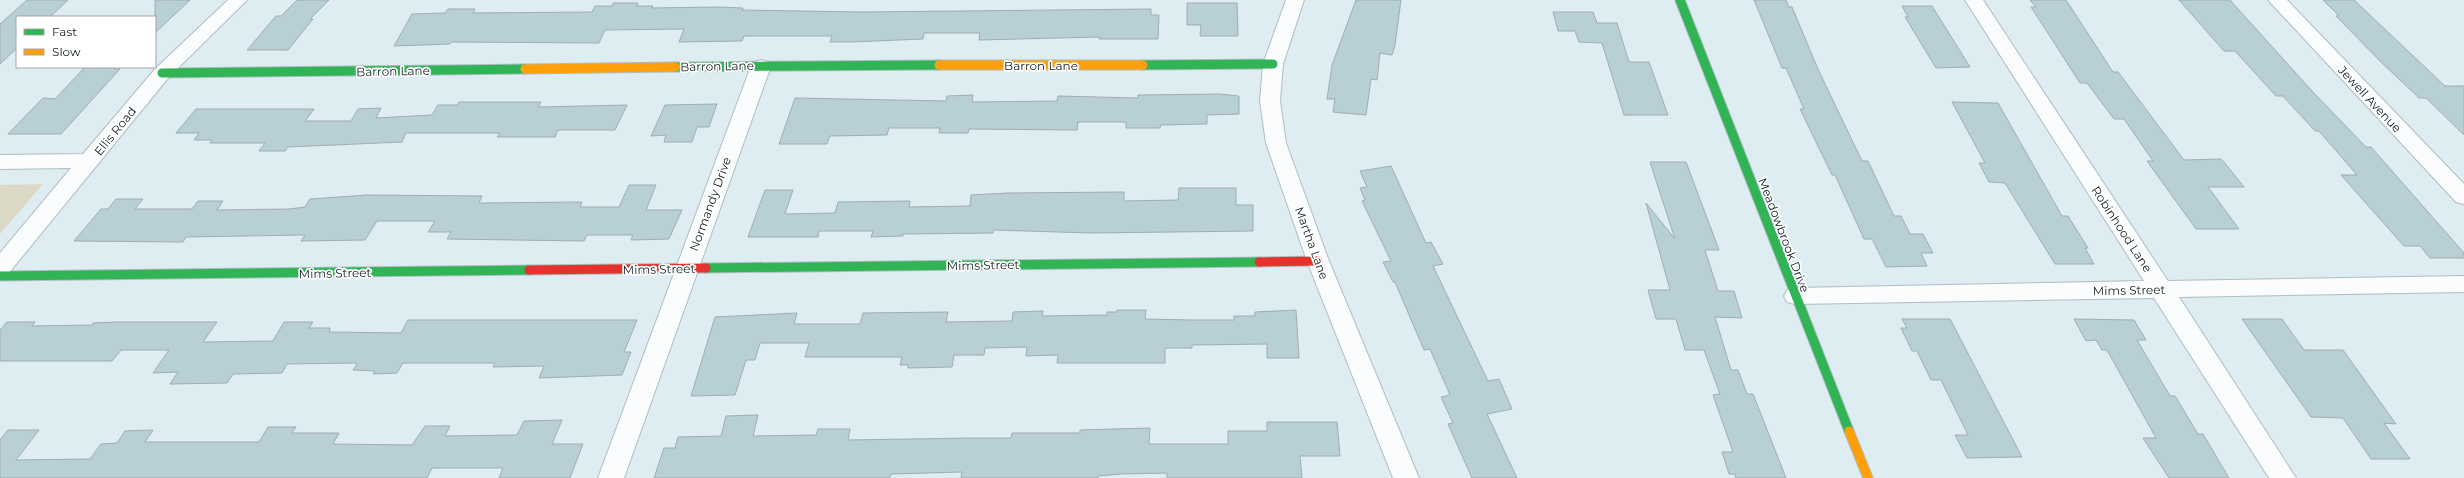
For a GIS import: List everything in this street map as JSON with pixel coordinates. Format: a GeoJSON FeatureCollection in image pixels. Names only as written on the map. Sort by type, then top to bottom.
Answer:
{"type":"FeatureCollection","features":[{"type":"Feature","properties":{"kind":"street","name":"Ellis Road"},"geometry":{"type":"LineString","coordinates":[[0,268],[162,73],[238,0]]}},
{"type":"Feature","properties":{"kind":"street","name":"Martha Lane"},"geometry":{"type":"LineString","coordinates":[[1295,0],[1273,64],[1270,100],[1276,142],[1318,261],[1406,478]]}},
{"type":"Feature","properties":{"kind":"street","name":"Meadowbrook Drive"},"geometry":{"type":"LineString","coordinates":[[1680,0],[1795,296],[1868,478]]}},
{"type":"Feature","properties":{"kind":"street","name":"Robinhood Lane"},"geometry":{"type":"LineString","coordinates":[[1974,0],[2284,478]]}},
{"type":"Feature","properties":{"kind":"street","name":"Jewell Avenue"},"geometry":{"type":"LineString","coordinates":[[2277,0],[2464,197]]}},
{"type":"Feature","properties":{"kind":"street","name":"Barron Lane"},"geometry":{"type":"LineString","coordinates":[[162,73],[761,66],[1273,64]]}},
{"type":"Feature","properties":{"kind":"street","name":"Normandy Drive"},"geometry":{"type":"LineString","coordinates":[[611,478],[761,66]]}},
{"type":"Feature","properties":{"kind":"street"},"geometry":{"type":"LineString","coordinates":[[0,162],[90,161]]}},
{"type":"Feature","properties":{"kind":"street","name":"Mims Street"},"geometry":{"type":"LineString","coordinates":[[0,276],[1318,261]]}},
{"type":"Feature","properties":{"kind":"street","name":"Mims Street"},"geometry":{"type":"LineString","coordinates":[[1795,296],[2464,284]]}},
{"type":"Feature","properties":{"kind":"shaded area"},"geometry":{"type":"Polygon","coordinates":[[[43,184],[0,234],[0,185],[43,184]]]}},
{"type":"Feature","properties":{"kind":"building"},"geometry":{"type":"Polygon","coordinates":[[[27,0],[68,0],[51,16],[16,16],[16,49],[0,64],[0,24],[27,0]]]}},
{"type":"Feature","properties":{"kind":"building"},"geometry":{"type":"Polygon","coordinates":[[[155,0],[190,0],[156,32],[155,0]]]}},
{"type":"Feature","properties":{"kind":"building"},"geometry":{"type":"Polygon","coordinates":[[[297,0],[329,0],[310,19],[313,19],[288,50],[247,50],[276,16],[281,16],[297,0]]]}},
{"type":"Feature","properties":{"kind":"building"},"geometry":{"type":"Polygon","coordinates":[[[1356,0],[1401,0],[1395,45],[1392,55],[1380,53],[1377,80],[1371,79],[1366,115],[1333,112],[1335,99],[1327,99],[1332,65],[1356,0]]]}},
{"type":"Feature","properties":{"kind":"building"},"geometry":{"type":"Polygon","coordinates":[[[1754,0],[1786,0],[1789,7],[1792,7],[1817,67],[1862,161],[1868,161],[1894,216],[1901,216],[1910,234],[1923,234],[1933,253],[1921,253],[1927,266],[1886,267],[1872,239],[1864,239],[1835,175],[1832,175],[1800,109],[1804,109],[1786,68],[1782,68],[1754,0]]]}},
{"type":"Feature","properties":{"kind":"building"},"geometry":{"type":"Polygon","coordinates":[[[2030,0],[2066,0],[2113,72],[2118,72],[2184,160],[2221,159],[2224,162],[2244,187],[2208,187],[2239,229],[2196,229],[2147,161],[2153,161],[2124,119],[2114,119],[2087,83],[2080,83],[2031,7],[2036,7],[2030,0]]]}},
{"type":"Feature","properties":{"kind":"building"},"geometry":{"type":"Polygon","coordinates":[[[2179,0],[2230,0],[2312,91],[2366,147],[2371,147],[2464,253],[2464,258],[2430,258],[2420,246],[2404,246],[2341,175],[2357,175],[2319,131],[2315,131],[2283,96],[2276,96],[2235,51],[2224,51],[2179,0]]]}},
{"type":"Feature","properties":{"kind":"building"},"geometry":{"type":"Polygon","coordinates":[[[2323,0],[2354,0],[2445,86],[2464,86],[2464,135],[2426,98],[2419,98],[2381,62],[2336,16],[2339,16],[2323,0]]]}},
{"type":"Feature","properties":{"kind":"building"},"geometry":{"type":"Polygon","coordinates":[[[613,3],[638,3],[637,6],[653,6],[652,8],[717,7],[743,8],[742,10],[861,12],[1151,9],[1151,15],[1159,15],[1158,39],[1099,39],[1099,37],[979,40],[980,33],[924,33],[923,39],[851,42],[830,42],[832,36],[744,36],[742,41],[679,42],[684,29],[605,30],[599,43],[451,42],[450,44],[394,46],[412,14],[445,13],[448,9],[475,9],[473,13],[592,12],[595,6],[612,6],[613,3]]]}},
{"type":"Feature","properties":{"kind":"building"},"geometry":{"type":"Polygon","coordinates":[[[1187,3],[1237,3],[1238,36],[1200,36],[1201,25],[1187,25],[1187,3]]]}},
{"type":"Feature","properties":{"kind":"building"},"geometry":{"type":"Polygon","coordinates":[[[1902,6],[1932,6],[1970,67],[1936,68],[1905,17],[1908,17],[1902,6]]]}},
{"type":"Feature","properties":{"kind":"building"},"geometry":{"type":"Polygon","coordinates":[[[1553,12],[1593,12],[1597,23],[1617,23],[1629,62],[1649,62],[1668,115],[1624,115],[1602,43],[1579,42],[1575,31],[1558,31],[1553,12]]]}},
{"type":"Feature","properties":{"kind":"building"},"geometry":{"type":"Polygon","coordinates":[[[84,68],[120,69],[61,134],[8,134],[43,98],[55,99],[84,68]]]}},
{"type":"Feature","properties":{"kind":"building"},"geometry":{"type":"Polygon","coordinates":[[[1219,94],[1239,96],[1239,114],[1207,115],[1207,124],[1161,125],[1160,128],[1126,128],[1126,122],[1078,122],[1077,130],[969,129],[968,133],[939,133],[940,128],[889,128],[887,135],[830,136],[827,144],[779,144],[795,98],[946,101],[947,96],[973,95],[972,102],[1057,101],[1058,96],[1138,98],[1138,95],[1219,94]]]}},
{"type":"Feature","properties":{"kind":"building"},"geometry":{"type":"Polygon","coordinates":[[[459,102],[541,102],[538,107],[627,105],[615,130],[558,130],[555,137],[497,137],[500,133],[406,133],[402,142],[288,147],[285,151],[259,151],[265,143],[210,143],[212,140],[194,140],[199,133],[176,133],[196,109],[314,109],[305,121],[351,121],[358,109],[381,108],[376,118],[432,115],[438,105],[457,105],[459,102]]]}},
{"type":"Feature","properties":{"kind":"building"},"geometry":{"type":"Polygon","coordinates":[[[1952,102],[1998,103],[2062,216],[2068,216],[2088,248],[2085,248],[2094,264],[2055,264],[2005,183],[1989,182],[1979,163],[1985,163],[1952,102]]]}},
{"type":"Feature","properties":{"kind":"building"},"geometry":{"type":"Polygon","coordinates":[[[717,104],[709,127],[697,127],[692,142],[664,142],[666,135],[651,136],[665,105],[717,104]]]}},
{"type":"Feature","properties":{"kind":"building"},"geometry":{"type":"Polygon","coordinates":[[[1650,162],[1686,162],[1719,250],[1705,250],[1718,291],[1734,291],[1742,318],[1715,317],[1731,370],[1738,370],[1747,394],[1753,394],[1786,478],[1736,478],[1735,474],[1729,474],[1722,452],[1733,452],[1713,395],[1720,394],[1704,350],[1685,350],[1676,319],[1656,319],[1648,290],[1670,290],[1646,203],[1675,239],[1650,162]]]}},
{"type":"Feature","properties":{"kind":"building"},"geometry":{"type":"Polygon","coordinates":[[[1391,166],[1426,243],[1431,242],[1443,264],[1433,266],[1488,381],[1499,379],[1512,409],[1487,414],[1517,478],[1472,478],[1448,424],[1453,423],[1441,397],[1450,395],[1430,349],[1424,350],[1395,282],[1393,282],[1383,262],[1391,261],[1362,201],[1365,200],[1360,188],[1367,187],[1360,171],[1391,166]]]}},
{"type":"Feature","properties":{"kind":"building"},"geometry":{"type":"Polygon","coordinates":[[[629,185],[656,185],[646,210],[682,210],[669,239],[631,240],[633,235],[587,235],[584,241],[447,239],[451,232],[428,232],[435,221],[377,221],[365,240],[301,241],[305,235],[186,237],[183,242],[74,241],[101,209],[108,209],[116,199],[143,199],[135,209],[192,209],[198,201],[223,201],[217,210],[289,209],[305,207],[310,199],[367,195],[482,196],[479,203],[582,202],[580,207],[619,207],[629,185]]]}},
{"type":"Feature","properties":{"kind":"building"},"geometry":{"type":"Polygon","coordinates":[[[1179,188],[1236,188],[1236,205],[1253,205],[1253,231],[1090,233],[993,230],[993,233],[903,234],[903,236],[871,237],[873,231],[819,231],[818,237],[748,237],[765,190],[793,190],[785,214],[835,213],[838,202],[910,201],[909,207],[970,206],[971,195],[1008,193],[1124,192],[1124,201],[1178,200],[1179,188]]]}},
{"type":"Feature","properties":{"kind":"building"},"geometry":{"type":"Polygon","coordinates":[[[1117,310],[1146,310],[1145,319],[1234,320],[1234,316],[1255,316],[1255,312],[1296,310],[1299,358],[1267,358],[1267,344],[1192,345],[1192,348],[1165,348],[1165,363],[1057,363],[1058,355],[1026,356],[1027,347],[985,348],[984,355],[954,355],[952,367],[908,368],[908,365],[900,365],[902,357],[805,357],[809,343],[760,343],[755,360],[746,360],[735,395],[691,396],[715,317],[797,313],[794,324],[860,324],[863,313],[948,312],[946,322],[1012,321],[1013,312],[1043,311],[1042,316],[1107,315],[1107,312],[1117,312],[1117,310]]]}},
{"type":"Feature","properties":{"kind":"building"},"geometry":{"type":"Polygon","coordinates":[[[1902,319],[1950,319],[2022,457],[1967,458],[1955,435],[1968,435],[1941,380],[1931,380],[1917,351],[1912,351],[1901,328],[1907,328],[1902,319]]]}},
{"type":"Feature","properties":{"kind":"building"},"geometry":{"type":"Polygon","coordinates":[[[2074,319],[2134,320],[2146,340],[2137,340],[2170,396],[2175,396],[2198,434],[2203,434],[2229,478],[2169,478],[2143,438],[2156,438],[2107,350],[2102,350],[2096,340],[2086,341],[2074,319]]]}},
{"type":"Feature","properties":{"kind":"building"},"geometry":{"type":"Polygon","coordinates":[[[2242,319],[2282,319],[2304,350],[2343,350],[2396,424],[2384,423],[2410,459],[2371,459],[2343,418],[2311,417],[2242,319]]]}},
{"type":"Feature","properties":{"kind":"building"},"geometry":{"type":"Polygon","coordinates":[[[408,320],[637,320],[624,352],[631,352],[622,375],[539,378],[544,366],[493,367],[495,363],[403,363],[397,373],[373,374],[375,371],[353,370],[357,364],[355,363],[287,364],[282,373],[233,374],[227,383],[170,384],[178,372],[153,373],[169,350],[121,350],[112,361],[0,361],[0,330],[7,322],[35,322],[32,326],[92,325],[93,323],[116,322],[217,322],[203,342],[273,341],[284,322],[313,322],[309,328],[330,328],[329,332],[401,333],[408,320]]]}},
{"type":"Feature","properties":{"kind":"building"},"geometry":{"type":"Polygon","coordinates":[[[758,415],[753,436],[816,435],[818,429],[850,429],[848,440],[1011,438],[1012,433],[1080,433],[1080,430],[1150,428],[1149,444],[1228,444],[1228,431],[1267,431],[1267,422],[1337,422],[1340,456],[1300,456],[1302,478],[1167,478],[1167,473],[1122,474],[1098,476],[1098,478],[961,478],[962,472],[891,474],[890,478],[654,478],[664,448],[675,448],[678,437],[721,436],[726,416],[758,415]]]}},
{"type":"Feature","properties":{"kind":"building"},"geometry":{"type":"Polygon","coordinates":[[[562,420],[552,444],[583,444],[570,478],[499,478],[503,468],[432,468],[427,478],[0,478],[0,440],[8,430],[39,430],[16,460],[90,459],[101,444],[117,443],[125,431],[153,430],[145,442],[259,442],[268,427],[296,427],[292,433],[339,433],[333,444],[412,445],[425,426],[450,426],[445,436],[517,435],[524,421],[562,420]]]}},
{"type":"Feature","properties":{"kind":"traffic: fast"},"geometry":{"type":"LineString","coordinates":[[1680,0],[1849,431]]}},
{"type":"Feature","properties":{"kind":"traffic: fast"},"geometry":{"type":"LineString","coordinates":[[1143,65],[1273,64]]}},
{"type":"Feature","properties":{"kind":"traffic: fast"},"geometry":{"type":"LineString","coordinates":[[675,67],[939,65]]}},
{"type":"Feature","properties":{"kind":"traffic: fast"},"geometry":{"type":"LineString","coordinates":[[162,73],[525,69]]}},
{"type":"Feature","properties":{"kind":"traffic: fast"},"geometry":{"type":"LineString","coordinates":[[706,268],[1259,262]]}},
{"type":"Feature","properties":{"kind":"traffic: fast"},"geometry":{"type":"LineString","coordinates":[[0,276],[529,270]]}},
{"type":"Feature","properties":{"kind":"traffic: slow"},"geometry":{"type":"LineString","coordinates":[[939,65],[1143,65]]}},
{"type":"Feature","properties":{"kind":"traffic: slow"},"geometry":{"type":"LineString","coordinates":[[525,69],[675,67]]}},
{"type":"Feature","properties":{"kind":"traffic: slow"},"geometry":{"type":"LineString","coordinates":[[1849,431],[1868,478]]}},
{"type":"Feature","properties":{"kind":"traffic: jam"},"geometry":{"type":"LineString","coordinates":[[1259,262],[1318,261]]}},
{"type":"Feature","properties":{"kind":"traffic: jam"},"geometry":{"type":"LineString","coordinates":[[529,270],[706,268]]}}]}
